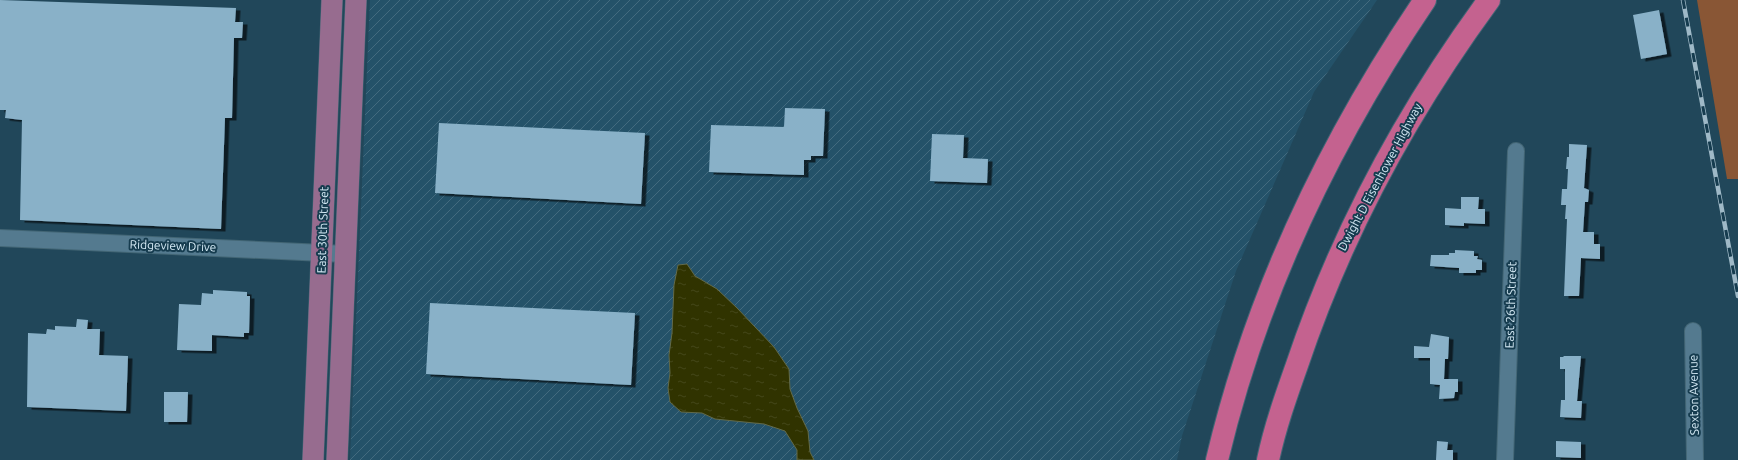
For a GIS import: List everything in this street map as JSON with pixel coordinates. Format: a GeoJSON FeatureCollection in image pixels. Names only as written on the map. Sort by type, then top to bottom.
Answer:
{"type":"FeatureCollection","features":[{"type":"Feature","properties":{"kind":"highway"},"geometry":{"type":"LineString","coordinates":[[1217,460],[1231,406],[1256,329],[1276,274],[1304,211],[1324,168],[1359,104],[1425,0]]}},
{"type":"Feature","properties":{"kind":"highway","name":"Dwight D Eisenhower Highway"},"geometry":{"type":"LineString","coordinates":[[1268,460],[1275,431],[1304,343],[1343,246],[1368,193],[1426,90],[1489,0]]}},
{"type":"Feature","properties":{"kind":"main road","name":"East 30th Street"},"geometry":{"type":"LineString","coordinates":[[313,460],[332,0]]}},
{"type":"Feature","properties":{"kind":"main road","name":"East 30th Street"},"geometry":{"type":"LineString","coordinates":[[337,460],[356,0]]}},
{"type":"Feature","properties":{"kind":"street","name":"East 26th Street"},"geometry":{"type":"LineString","coordinates":[[1506,460],[1516,151]]}},
{"type":"Feature","properties":{"kind":"street","name":"Ridgeview Drive"},"geometry":{"type":"LineString","coordinates":[[0,238],[346,254]]}},
{"type":"Feature","properties":{"kind":"street","name":"Sexton Avenue"},"geometry":{"type":"LineString","coordinates":[[1693,331],[1694,460]]}},
{"type":"Feature","properties":{"kind":"shaded area"},"geometry":{"type":"Polygon","coordinates":[[[370,0],[1377,0],[1314,92],[1236,271],[1182,436],[1177,460],[350,460],[370,0]]]}},
{"type":"Feature","properties":{"kind":"shaded area"},"geometry":{"type":"Polygon","coordinates":[[[1697,0],[1738,0],[1738,179],[1727,179],[1697,0]]]}},
{"type":"Feature","properties":{"kind":"water"},"geometry":{"type":"Polygon","coordinates":[[[687,264],[695,276],[717,289],[737,308],[774,347],[789,369],[790,389],[808,431],[810,452],[814,460],[797,460],[797,450],[785,431],[764,424],[715,419],[702,413],[681,412],[670,402],[668,388],[670,373],[669,355],[672,333],[674,285],[678,265],[687,264]]]}},
{"type":"Feature","properties":{"kind":"building"},"geometry":{"type":"Polygon","coordinates":[[[0,0],[236,8],[235,22],[243,22],[242,38],[234,38],[232,118],[225,118],[221,229],[20,220],[22,120],[5,118],[6,110],[0,110],[0,0]]]}},
{"type":"Feature","properties":{"kind":"building"},"geometry":{"type":"Polygon","coordinates":[[[1659,10],[1667,54],[1641,59],[1633,15],[1659,10]]]}},
{"type":"Feature","properties":{"kind":"building"},"geometry":{"type":"Polygon","coordinates":[[[785,108],[825,109],[823,156],[811,156],[811,160],[804,160],[804,175],[709,172],[711,125],[784,127],[785,108]]]}},
{"type":"Feature","properties":{"kind":"building"},"geometry":{"type":"Polygon","coordinates":[[[439,123],[645,133],[641,204],[435,193],[439,123]]]}},
{"type":"Feature","properties":{"kind":"building"},"geometry":{"type":"Polygon","coordinates":[[[932,134],[964,135],[963,158],[988,159],[987,183],[930,181],[932,134]]]}},
{"type":"Feature","properties":{"kind":"building"},"geometry":{"type":"Polygon","coordinates":[[[1569,144],[1587,145],[1584,188],[1589,190],[1588,202],[1585,202],[1583,232],[1594,232],[1594,244],[1600,244],[1600,259],[1581,258],[1579,296],[1564,296],[1567,219],[1565,219],[1566,205],[1561,205],[1562,189],[1567,189],[1568,169],[1566,169],[1567,157],[1569,157],[1569,144]]]}},
{"type":"Feature","properties":{"kind":"building"},"geometry":{"type":"Polygon","coordinates":[[[1461,197],[1479,197],[1478,209],[1485,209],[1485,224],[1464,223],[1464,226],[1445,225],[1445,208],[1461,209],[1461,197]]]}},
{"type":"Feature","properties":{"kind":"building"},"geometry":{"type":"Polygon","coordinates":[[[1455,250],[1474,251],[1474,256],[1478,256],[1477,259],[1482,260],[1482,270],[1476,270],[1476,273],[1459,273],[1459,268],[1430,266],[1431,255],[1449,255],[1449,253],[1455,253],[1455,250]]]}},
{"type":"Feature","properties":{"kind":"building"},"geometry":{"type":"Polygon","coordinates":[[[213,290],[247,292],[247,296],[250,296],[249,333],[244,333],[244,337],[212,335],[212,351],[177,350],[179,304],[201,305],[202,293],[213,294],[213,290]]]}},
{"type":"Feature","properties":{"kind":"building"},"geometry":{"type":"Polygon","coordinates":[[[430,303],[635,313],[631,385],[426,374],[430,303]]]}},
{"type":"Feature","properties":{"kind":"building"},"geometry":{"type":"Polygon","coordinates":[[[77,319],[88,320],[87,329],[100,329],[99,355],[128,356],[126,411],[27,407],[28,333],[46,334],[47,329],[55,330],[55,326],[76,327],[77,319]]]}},
{"type":"Feature","properties":{"kind":"building"},"geometry":{"type":"Polygon","coordinates":[[[1431,334],[1449,337],[1448,359],[1445,359],[1444,379],[1458,379],[1458,392],[1455,392],[1454,398],[1439,399],[1440,385],[1430,384],[1430,358],[1414,358],[1414,346],[1429,347],[1431,334]]]}},
{"type":"Feature","properties":{"kind":"building"},"geometry":{"type":"Polygon","coordinates":[[[1581,356],[1577,401],[1582,401],[1581,418],[1560,417],[1561,400],[1565,400],[1565,369],[1560,369],[1560,357],[1581,356]]]}},
{"type":"Feature","properties":{"kind":"building"},"geometry":{"type":"Polygon","coordinates":[[[164,392],[188,392],[187,422],[164,422],[164,392]]]}},
{"type":"Feature","properties":{"kind":"building"},"geometry":{"type":"Polygon","coordinates":[[[1437,441],[1448,442],[1447,450],[1453,450],[1453,460],[1436,460],[1437,441]]]}},
{"type":"Feature","properties":{"kind":"building"},"geometry":{"type":"Polygon","coordinates":[[[1556,441],[1581,442],[1581,458],[1556,457],[1556,441]]]}},
{"type":"Feature","properties":{"kind":"railway"},"geometry":{"type":"LineString","coordinates":[[1683,0],[1738,296]]}}]}
